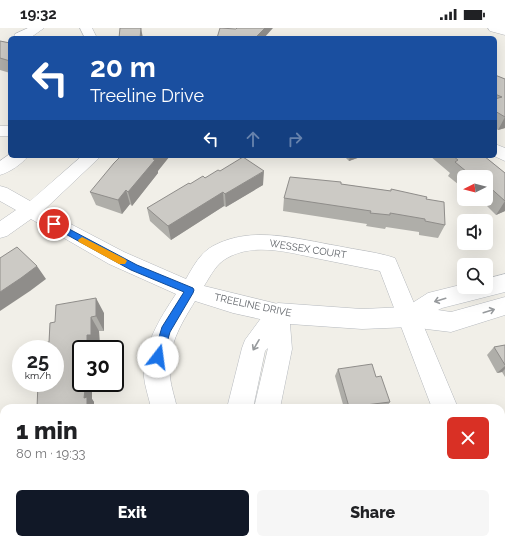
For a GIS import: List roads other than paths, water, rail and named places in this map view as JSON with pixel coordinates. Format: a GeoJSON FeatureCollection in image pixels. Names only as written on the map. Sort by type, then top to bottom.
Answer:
{"type":"FeatureCollection","features":[{"type":"Feature","properties":{"kind":"street"},"geometry":{"type":"LineString","coordinates":[[22,36],[38,28]]}},
{"type":"Feature","properties":{"kind":"street"},"geometry":{"type":"LineString","coordinates":[[494,28],[505,31]]}},
{"type":"Feature","properties":{"kind":"street"},"geometry":{"type":"LineString","coordinates":[[0,169],[16,158]]}},
{"type":"Feature","properties":{"kind":"street"},"geometry":{"type":"LineString","coordinates":[[0,231],[31,211],[59,188],[90,158]]}},
{"type":"Feature","properties":{"kind":"street","name":"TREELINE DRIVE"},"geometry":{"type":"LineString","coordinates":[[0,192],[31,211],[134,268],[190,290],[230,303],[278,313],[362,319],[410,317],[451,322],[505,306]]}},
{"type":"Feature","properties":{"kind":"street","name":"WESSEX COURT"},"geometry":{"type":"LineString","coordinates":[[190,290],[209,260],[220,252],[238,245],[258,242],[280,243],[388,264],[410,317]]}},
{"type":"Feature","properties":{"kind":"street"},"geometry":{"type":"LineString","coordinates":[[443,404],[410,317],[436,300],[505,283]]}},
{"type":"Feature","properties":{"kind":"street"},"geometry":{"type":"LineString","coordinates":[[163,404],[157,378],[158,357],[165,330],[190,290]]}},
{"type":"Feature","properties":{"kind":"street"},"geometry":{"type":"LineString","coordinates":[[241,404],[254,348],[278,313]]}},
{"type":"Feature","properties":{"kind":"street"},"geometry":{"type":"LineString","coordinates":[[268,404],[280,349],[278,313]]}}]}
